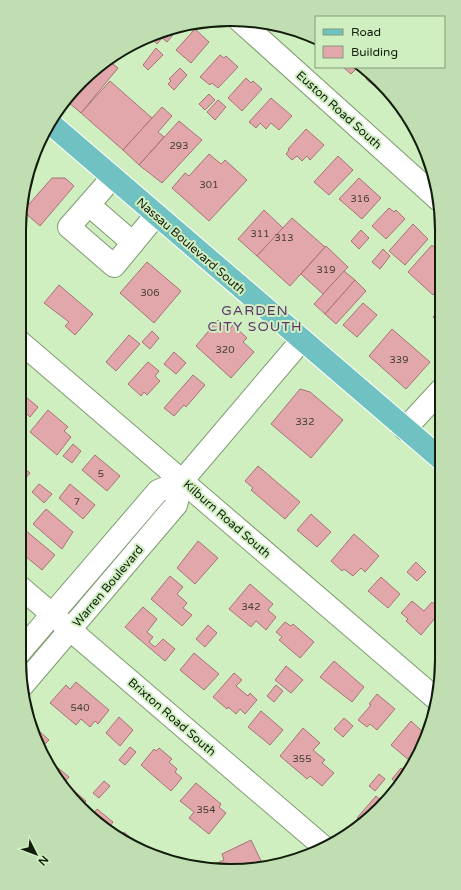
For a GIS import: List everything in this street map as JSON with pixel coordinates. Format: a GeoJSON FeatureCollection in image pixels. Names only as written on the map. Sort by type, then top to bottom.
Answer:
{"type":"FeatureCollection","features":[{"type":"Feature","properties":{"kind":"main road","name":"Nassau Boulevard South"},"geometry":{"type":"LineString","coordinates":[[54,127],[301,341],[435,454]]}},
{"type":"Feature","properties":{"kind":"street","name":"Euston Road South"},"geometry":{"type":"LineString","coordinates":[[246,26],[431,193]]}},
{"type":"Feature","properties":{"kind":"street"},"geometry":{"type":"LineString","coordinates":[[112,178],[70,227],[114,266],[156,216]]}},
{"type":"Feature","properties":{"kind":"street"},"geometry":{"type":"LineString","coordinates":[[89,205],[133,243]]}},
{"type":"Feature","properties":{"kind":"street","name":"Warren Boulevard"},"geometry":{"type":"LineString","coordinates":[[27,680],[176,506],[182,481],[301,341]]}},
{"type":"Feature","properties":{"kind":"street","name":"Kilburn Road South"},"geometry":{"type":"LineString","coordinates":[[26,347],[432,695]]}},
{"type":"Feature","properties":{"kind":"street"},"geometry":{"type":"LineString","coordinates":[[405,429],[435,396]]}},
{"type":"Feature","properties":{"kind":"street","name":"Warren Boulevard"},"geometry":{"type":"LineString","coordinates":[[26,645],[158,491],[182,481]]}},
{"type":"Feature","properties":{"kind":"street","name":"Brixton Road South"},"geometry":{"type":"LineString","coordinates":[[26,592],[320,844]]}},
{"type":"Feature","properties":{"kind":"building"},"geometry":{"type":"Polygon","coordinates":[[[195,29],[209,42],[191,63],[176,50],[195,29]]]}},
{"type":"Feature","properties":{"kind":"building"},"geometry":{"type":"Polygon","coordinates":[[[174,34],[167,42],[162,38],[174,34]]]}},
{"type":"Feature","properties":{"kind":"building"},"geometry":{"type":"Polygon","coordinates":[[[162,38],[157,44],[154,41],[162,38]]]}},
{"type":"Feature","properties":{"kind":"building"},"geometry":{"type":"Polygon","coordinates":[[[156,48],[163,55],[148,70],[143,65],[156,48]]]}},
{"type":"Feature","properties":{"kind":"building"},"geometry":{"type":"Polygon","coordinates":[[[220,55],[224,58],[226,56],[238,67],[218,88],[212,83],[210,85],[200,77],[220,55]]]}},
{"type":"Feature","properties":{"kind":"building"},"geometry":{"type":"Polygon","coordinates":[[[112,63],[118,68],[81,113],[70,104],[86,86],[112,63]]]}},
{"type":"Feature","properties":{"kind":"building"},"geometry":{"type":"Polygon","coordinates":[[[180,68],[187,75],[174,90],[168,84],[171,81],[169,79],[180,68]]]}},
{"type":"Feature","properties":{"kind":"building"},"geometry":{"type":"Polygon","coordinates":[[[344,68],[355,68],[356,69],[351,74],[344,68]]]}},
{"type":"Feature","properties":{"kind":"building"},"geometry":{"type":"Polygon","coordinates":[[[246,78],[251,83],[253,81],[262,89],[242,111],[228,98],[246,78]]]}},
{"type":"Feature","properties":{"kind":"building"},"geometry":{"type":"Polygon","coordinates":[[[110,81],[152,118],[123,150],[81,113],[110,81]]]}},
{"type":"Feature","properties":{"kind":"building"},"geometry":{"type":"Polygon","coordinates":[[[209,94],[215,100],[205,110],[199,104],[209,94]]]}},
{"type":"Feature","properties":{"kind":"building"},"geometry":{"type":"Polygon","coordinates":[[[271,98],[292,116],[279,130],[271,123],[266,129],[260,123],[256,128],[249,122],[271,98]]]}},
{"type":"Feature","properties":{"kind":"building"},"geometry":{"type":"Polygon","coordinates":[[[218,100],[226,107],[215,120],[207,112],[218,100]]]}},
{"type":"Feature","properties":{"kind":"building"},"geometry":{"type":"Polygon","coordinates":[[[162,107],[172,116],[158,132],[164,137],[139,165],[123,150],[162,107]]]}},
{"type":"Feature","properties":{"kind":"building"},"geometry":{"type":"Polygon","coordinates":[[[179,121],[202,140],[162,183],[139,165],[179,121]]]}},
{"type":"Feature","properties":{"kind":"building"},"geometry":{"type":"Polygon","coordinates":[[[306,129],[324,145],[310,160],[307,156],[302,161],[297,156],[292,160],[286,154],[289,150],[288,149],[306,129]]]}},
{"type":"Feature","properties":{"kind":"building"},"geometry":{"type":"Polygon","coordinates":[[[209,154],[221,164],[225,160],[247,180],[209,221],[172,188],[185,173],[189,176],[209,154]]]}},
{"type":"Feature","properties":{"kind":"building"},"geometry":{"type":"Polygon","coordinates":[[[338,156],[353,170],[329,195],[314,182],[338,156]]]}},
{"type":"Feature","properties":{"kind":"building"},"geometry":{"type":"Polygon","coordinates":[[[52,178],[65,178],[74,186],[40,226],[26,214],[28,206],[52,178]]]}},
{"type":"Feature","properties":{"kind":"building"},"geometry":{"type":"Polygon","coordinates":[[[359,178],[381,198],[362,219],[339,199],[359,178]]]}},
{"type":"Feature","properties":{"kind":"building"},"geometry":{"type":"Polygon","coordinates":[[[389,208],[394,212],[396,210],[405,219],[386,239],[372,226],[389,208]]]}},
{"type":"Feature","properties":{"kind":"building"},"geometry":{"type":"Polygon","coordinates":[[[264,210],[283,228],[257,256],[238,239],[264,210]]]}},
{"type":"Feature","properties":{"kind":"building"},"geometry":{"type":"Polygon","coordinates":[[[292,218],[325,247],[290,286],[257,256],[292,218]]]}},
{"type":"Feature","properties":{"kind":"building"},"geometry":{"type":"Polygon","coordinates":[[[413,224],[428,239],[405,265],[389,251],[413,224]]]}},
{"type":"Feature","properties":{"kind":"building"},"geometry":{"type":"Polygon","coordinates":[[[361,230],[369,238],[359,249],[351,241],[361,230]]]}},
{"type":"Feature","properties":{"kind":"building"},"geometry":{"type":"Polygon","coordinates":[[[432,245],[435,248],[435,292],[433,295],[408,272],[432,245]]]}},
{"type":"Feature","properties":{"kind":"building"},"geometry":{"type":"Polygon","coordinates":[[[326,246],[348,267],[323,294],[301,274],[326,246]]]}},
{"type":"Feature","properties":{"kind":"building"},"geometry":{"type":"Polygon","coordinates":[[[383,249],[390,256],[380,269],[372,262],[383,249]]]}},
{"type":"Feature","properties":{"kind":"building"},"geometry":{"type":"Polygon","coordinates":[[[147,262],[181,291],[154,323],[120,293],[147,262]]]}},
{"type":"Feature","properties":{"kind":"building"},"geometry":{"type":"Polygon","coordinates":[[[344,271],[355,280],[325,314],[314,304],[344,271]]]}},
{"type":"Feature","properties":{"kind":"building"},"geometry":{"type":"Polygon","coordinates":[[[355,280],[366,291],[336,324],[325,314],[355,280]]]}},
{"type":"Feature","properties":{"kind":"building"},"geometry":{"type":"Polygon","coordinates":[[[59,285],[93,314],[75,335],[65,326],[69,322],[44,303],[59,285]]]}},
{"type":"Feature","properties":{"kind":"building"},"geometry":{"type":"Polygon","coordinates":[[[363,303],[377,315],[357,337],[343,325],[363,303]]]}},
{"type":"Feature","properties":{"kind":"building"},"geometry":{"type":"Polygon","coordinates":[[[218,320],[229,330],[233,325],[247,338],[243,342],[254,352],[231,378],[196,346],[218,320]]]}},
{"type":"Feature","properties":{"kind":"building"},"geometry":{"type":"Polygon","coordinates":[[[392,329],[430,362],[406,389],[369,356],[392,329]]]}},
{"type":"Feature","properties":{"kind":"building"},"geometry":{"type":"Polygon","coordinates":[[[152,331],[159,338],[150,349],[142,342],[152,331]]]}},
{"type":"Feature","properties":{"kind":"building"},"geometry":{"type":"Polygon","coordinates":[[[129,335],[140,344],[116,371],[106,362],[129,335]]]}},
{"type":"Feature","properties":{"kind":"building"},"geometry":{"type":"Polygon","coordinates":[[[174,352],[186,363],[176,374],[164,364],[174,352]]]}},
{"type":"Feature","properties":{"kind":"building"},"geometry":{"type":"Polygon","coordinates":[[[148,362],[159,371],[155,376],[160,381],[147,395],[144,392],[141,396],[128,384],[148,362]]]}},
{"type":"Feature","properties":{"kind":"building"},"geometry":{"type":"Polygon","coordinates":[[[193,375],[205,385],[186,407],[184,405],[174,416],[164,408],[193,375]]]}},
{"type":"Feature","properties":{"kind":"building"},"geometry":{"type":"Polygon","coordinates":[[[300,389],[310,392],[343,420],[311,458],[271,424],[300,389]]]}},
{"type":"Feature","properties":{"kind":"building"},"geometry":{"type":"Polygon","coordinates":[[[26,397],[38,407],[30,417],[26,413],[26,397]]]}},
{"type":"Feature","properties":{"kind":"building"},"geometry":{"type":"Polygon","coordinates":[[[48,410],[68,427],[64,431],[71,437],[57,455],[30,432],[48,410]]]}},
{"type":"Feature","properties":{"kind":"building"},"geometry":{"type":"Polygon","coordinates":[[[73,444],[81,451],[72,463],[63,456],[73,444]]]}},
{"type":"Feature","properties":{"kind":"building"},"geometry":{"type":"Polygon","coordinates":[[[95,455],[120,476],[107,491],[82,470],[95,455]]]}},
{"type":"Feature","properties":{"kind":"building"},"geometry":{"type":"Polygon","coordinates":[[[258,466],[300,502],[285,519],[251,490],[253,488],[245,481],[258,466]]]}},
{"type":"Feature","properties":{"kind":"building"},"geometry":{"type":"Polygon","coordinates":[[[26,470],[30,473],[26,478],[26,470]]]}},
{"type":"Feature","properties":{"kind":"building"},"geometry":{"type":"Polygon","coordinates":[[[39,484],[52,494],[44,503],[32,492],[39,484]]]}},
{"type":"Feature","properties":{"kind":"building"},"geometry":{"type":"Polygon","coordinates":[[[70,484],[95,505],[83,519],[59,498],[70,484]]]}},
{"type":"Feature","properties":{"kind":"building"},"geometry":{"type":"Polygon","coordinates":[[[46,509],[73,532],[62,549],[33,524],[46,509]]]}},
{"type":"Feature","properties":{"kind":"building"},"geometry":{"type":"Polygon","coordinates":[[[311,514],[331,532],[317,547],[297,530],[311,514]]]}},
{"type":"Feature","properties":{"kind":"building"},"geometry":{"type":"Polygon","coordinates":[[[26,531],[55,555],[42,570],[26,557],[26,531]]]}},
{"type":"Feature","properties":{"kind":"building"},"geometry":{"type":"Polygon","coordinates":[[[354,534],[379,556],[365,572],[361,568],[353,576],[344,569],[342,571],[331,561],[354,534]]]}},
{"type":"Feature","properties":{"kind":"building"},"geometry":{"type":"Polygon","coordinates":[[[198,541],[218,558],[195,584],[177,568],[198,541]]]}},
{"type":"Feature","properties":{"kind":"building"},"geometry":{"type":"Polygon","coordinates":[[[416,562],[426,572],[417,581],[407,572],[416,562]]]}},
{"type":"Feature","properties":{"kind":"building"},"geometry":{"type":"Polygon","coordinates":[[[170,576],[183,587],[177,594],[187,603],[183,608],[192,615],[182,626],[151,599],[170,576]]]}},
{"type":"Feature","properties":{"kind":"building"},"geometry":{"type":"Polygon","coordinates":[[[381,577],[400,594],[388,608],[368,591],[381,577]]]}},
{"type":"Feature","properties":{"kind":"building"},"geometry":{"type":"Polygon","coordinates":[[[250,584],[273,604],[268,610],[276,617],[266,630],[256,621],[251,627],[229,609],[250,584]]]}},
{"type":"Feature","properties":{"kind":"building"},"geometry":{"type":"Polygon","coordinates":[[[412,601],[424,611],[432,602],[435,605],[435,618],[421,635],[406,621],[408,619],[401,613],[412,601]]]}},
{"type":"Feature","properties":{"kind":"building"},"geometry":{"type":"Polygon","coordinates":[[[143,607],[157,619],[147,632],[153,637],[149,642],[155,647],[163,639],[175,649],[165,661],[125,627],[143,607]]]}},
{"type":"Feature","properties":{"kind":"building"},"geometry":{"type":"Polygon","coordinates":[[[285,622],[291,626],[293,624],[314,642],[300,658],[279,640],[282,637],[276,632],[285,622]]]}},
{"type":"Feature","properties":{"kind":"building"},"geometry":{"type":"Polygon","coordinates":[[[208,625],[217,633],[205,647],[196,639],[208,625]]]}},
{"type":"Feature","properties":{"kind":"building"},"geometry":{"type":"Polygon","coordinates":[[[194,653],[219,674],[204,690],[180,670],[194,653]]]}},
{"type":"Feature","properties":{"kind":"building"},"geometry":{"type":"Polygon","coordinates":[[[334,661],[364,687],[352,702],[320,677],[334,661]]]}},
{"type":"Feature","properties":{"kind":"building"},"geometry":{"type":"Polygon","coordinates":[[[286,666],[303,680],[291,693],[275,680],[286,666]]]}},
{"type":"Feature","properties":{"kind":"building"},"geometry":{"type":"Polygon","coordinates":[[[234,673],[242,680],[236,686],[248,696],[250,693],[257,700],[245,714],[240,709],[236,714],[228,707],[227,709],[213,697],[234,673]]]}},
{"type":"Feature","properties":{"kind":"building"},"geometry":{"type":"Polygon","coordinates":[[[76,682],[109,710],[98,724],[95,721],[90,727],[81,719],[76,725],[50,703],[66,685],[70,689],[76,682]]]}},
{"type":"Feature","properties":{"kind":"building"},"geometry":{"type":"Polygon","coordinates":[[[276,685],[283,691],[274,702],[267,696],[276,685]]]}},
{"type":"Feature","properties":{"kind":"building"},"geometry":{"type":"Polygon","coordinates":[[[377,694],[395,709],[377,730],[370,724],[367,727],[358,720],[371,705],[369,704],[377,694]]]}},
{"type":"Feature","properties":{"kind":"building"},"geometry":{"type":"Polygon","coordinates":[[[261,711],[283,730],[270,745],[248,727],[261,711]]]}},
{"type":"Feature","properties":{"kind":"building"},"geometry":{"type":"Polygon","coordinates":[[[119,717],[133,730],[120,746],[106,733],[119,717]]]}},
{"type":"Feature","properties":{"kind":"building"},"geometry":{"type":"Polygon","coordinates":[[[344,718],[353,726],[343,737],[334,729],[344,718]]]}},
{"type":"Feature","properties":{"kind":"building"},"geometry":{"type":"Polygon","coordinates":[[[411,721],[422,731],[409,760],[391,745],[411,721]]]}},
{"type":"Feature","properties":{"kind":"building"},"geometry":{"type":"Polygon","coordinates":[[[303,728],[320,743],[313,750],[325,760],[322,763],[334,773],[322,786],[310,776],[307,779],[280,756],[303,728]]]}},
{"type":"Feature","properties":{"kind":"building"},"geometry":{"type":"Polygon","coordinates":[[[39,731],[49,740],[45,744],[39,731]]]}},
{"type":"Feature","properties":{"kind":"building"},"geometry":{"type":"Polygon","coordinates":[[[130,747],[136,752],[125,765],[119,760],[130,747]]]}},
{"type":"Feature","properties":{"kind":"building"},"geometry":{"type":"Polygon","coordinates":[[[159,748],[172,759],[169,762],[177,769],[175,772],[182,778],[171,791],[141,765],[154,749],[156,751],[159,748]]]}},
{"type":"Feature","properties":{"kind":"building"},"geometry":{"type":"Polygon","coordinates":[[[55,766],[69,777],[66,781],[55,766]]]}},
{"type":"Feature","properties":{"kind":"building"},"geometry":{"type":"Polygon","coordinates":[[[401,768],[403,770],[395,781],[392,779],[401,768]]]}},
{"type":"Feature","properties":{"kind":"building"},"geometry":{"type":"Polygon","coordinates":[[[379,774],[385,779],[375,791],[369,786],[379,774]]]}},
{"type":"Feature","properties":{"kind":"building"},"geometry":{"type":"Polygon","coordinates":[[[104,781],[110,786],[99,798],[93,793],[104,781]]]}},
{"type":"Feature","properties":{"kind":"building"},"geometry":{"type":"Polygon","coordinates":[[[196,783],[221,804],[219,807],[226,813],[209,834],[189,818],[194,812],[180,801],[196,783]]]}},
{"type":"Feature","properties":{"kind":"building"},"geometry":{"type":"Polygon","coordinates":[[[74,791],[86,801],[85,803],[74,791]]]}},
{"type":"Feature","properties":{"kind":"building"},"geometry":{"type":"Polygon","coordinates":[[[376,796],[379,799],[358,819],[357,818],[376,796]]]}},
{"type":"Feature","properties":{"kind":"building"},"geometry":{"type":"Polygon","coordinates":[[[97,809],[113,822],[111,825],[95,812],[97,809]]]}},
{"type":"Feature","properties":{"kind":"building"},"geometry":{"type":"Polygon","coordinates":[[[124,832],[132,839],[128,837],[123,834],[124,832]]]}},
{"type":"Feature","properties":{"kind":"building"},"geometry":{"type":"Polygon","coordinates":[[[251,840],[261,861],[244,864],[216,864],[224,860],[222,854],[251,840]]]}},
{"type":"Feature","properties":{"kind":"district","name":"GARDEN CITY SOUTH"},"geometry":{"type":"Point","coordinates":[255,318]}}]}
